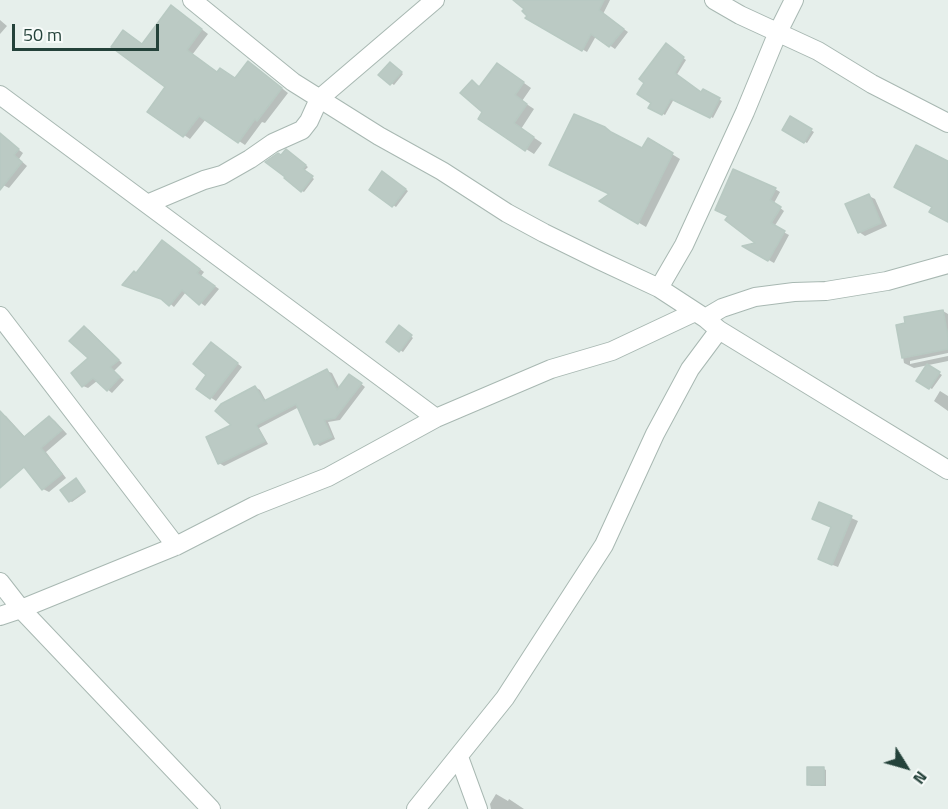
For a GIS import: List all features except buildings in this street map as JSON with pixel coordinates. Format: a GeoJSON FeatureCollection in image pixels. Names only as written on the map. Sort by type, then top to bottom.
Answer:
{"type":"FeatureCollection","features":[{"type":"Feature","properties":{"kind":"street"},"geometry":{"type":"LineString","coordinates":[[192,0],[293,82],[319,99],[442,171],[507,213],[659,288],[719,330],[948,470]]}},
{"type":"Feature","properties":{"kind":"street"},"geometry":{"type":"LineString","coordinates":[[147,204],[204,180],[222,175],[273,142],[303,130],[319,99],[435,0]]}},
{"type":"Feature","properties":{"kind":"street"},"geometry":{"type":"LineString","coordinates":[[714,0],[740,15],[818,51],[872,84],[948,123]]}},
{"type":"Feature","properties":{"kind":"street"},"geometry":{"type":"LineString","coordinates":[[659,288],[684,245],[794,0]]}},
{"type":"Feature","properties":{"kind":"street"},"geometry":{"type":"LineString","coordinates":[[0,95],[436,418]]}},
{"type":"Feature","properties":{"kind":"street"},"geometry":{"type":"LineString","coordinates":[[0,616],[176,546],[254,506],[328,477],[436,418],[551,369],[612,351],[700,315],[755,297],[826,291],[888,281],[948,264]]}},
{"type":"Feature","properties":{"kind":"street"},"geometry":{"type":"LineString","coordinates":[[0,316],[176,546]]}},
{"type":"Feature","properties":{"kind":"street"},"geometry":{"type":"LineString","coordinates":[[416,809],[505,699],[604,545],[655,434],[690,369],[719,330]]}},
{"type":"Feature","properties":{"kind":"street"},"geometry":{"type":"LineString","coordinates":[[0,582],[21,609],[211,809]]}},
{"type":"Feature","properties":{"kind":"street"},"geometry":{"type":"LineString","coordinates":[[459,757],[478,809]]}}]}
